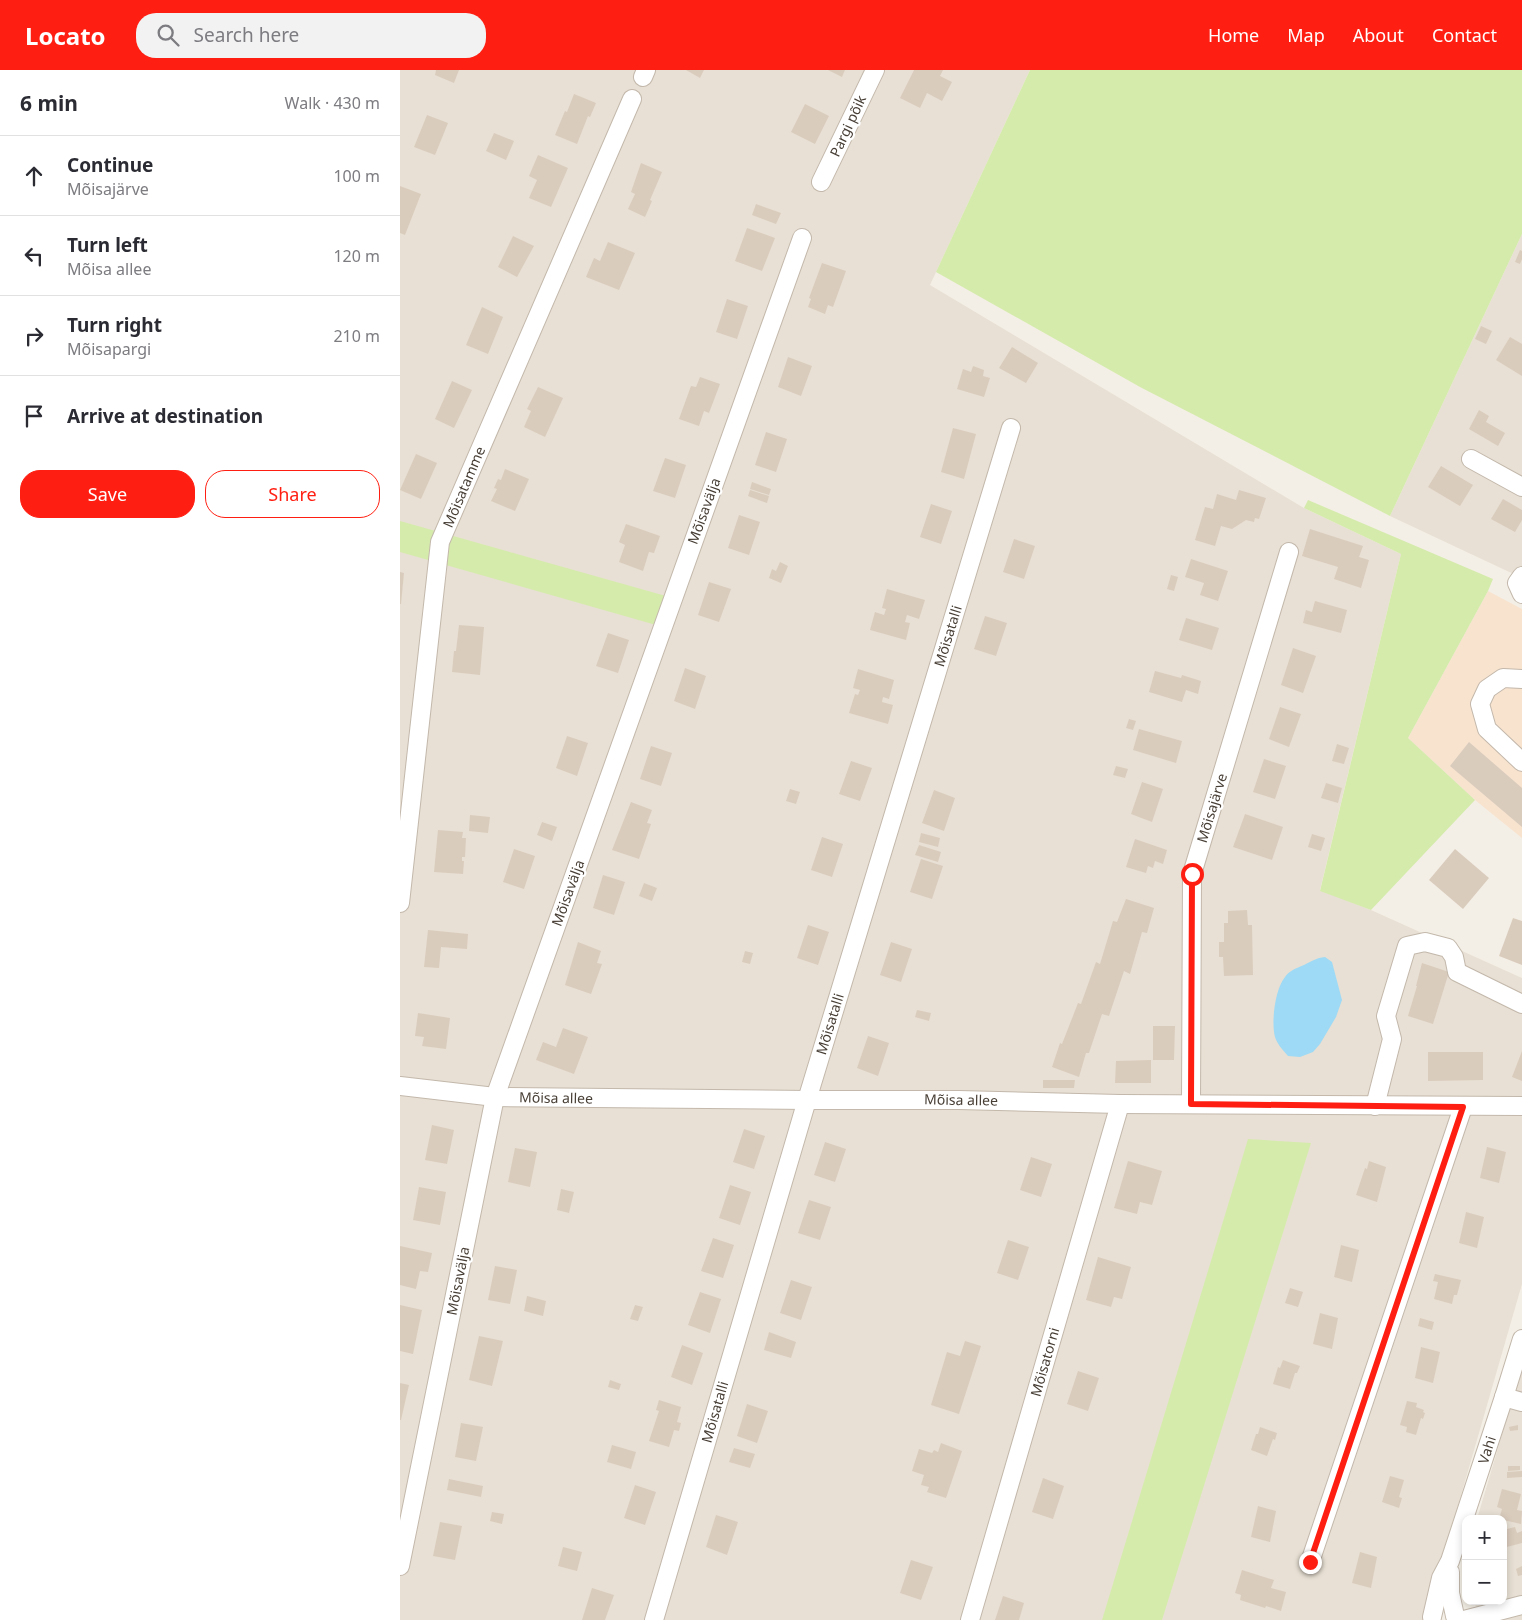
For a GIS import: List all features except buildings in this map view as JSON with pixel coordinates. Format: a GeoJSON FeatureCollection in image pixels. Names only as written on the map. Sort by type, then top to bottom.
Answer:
{"type":"FeatureCollection","features":[{"type":"Feature","properties":{"kind":"street","name":"Pargi põik"},"geometry":{"type":"LineString","coordinates":[[822,182],[875,70]]}},
{"type":"Feature","properties":{"kind":"street","name":"Mõisatamme"},"geometry":{"type":"LineString","coordinates":[[400,903],[440,542],[632,99]]}},
{"type":"Feature","properties":{"kind":"street","name":"Mõisavälja"},"geometry":{"type":"LineString","coordinates":[[400,1566],[495,1097],[802,238]]}},
{"type":"Feature","properties":{"kind":"street","name":"Mõisatalli"},"geometry":{"type":"LineString","coordinates":[[654,1620],[807,1100],[1011,428]]}},
{"type":"Feature","properties":{"kind":"street"},"geometry":{"type":"LineString","coordinates":[[1471,459],[1522,487]]}},
{"type":"Feature","properties":{"kind":"street","name":"Mõisajärve"},"geometry":{"type":"LineString","coordinates":[[1191,1104],[1192,874],[1289,552]]}},
{"type":"Feature","properties":{"kind":"street"},"geometry":{"type":"LineString","coordinates":[[1522,576],[1517,583],[1522,594]]}},
{"type":"Feature","properties":{"kind":"street"},"geometry":{"type":"LineString","coordinates":[[1522,679],[1503,678],[1487,689],[1480,704],[1487,729],[1522,762]]}},
{"type":"Feature","properties":{"kind":"street"},"geometry":{"type":"LineString","coordinates":[[1375,1106],[1392,1038],[1386,1016],[1407,946],[1425,942],[1448,948],[1454,957],[1457,972],[1522,1004]]}},
{"type":"Feature","properties":{"kind":"street","name":"Mõisa allee"},"geometry":{"type":"LineString","coordinates":[[400,1086],[495,1097],[958,1100],[1120,1104],[1522,1106]]}},
{"type":"Feature","properties":{"kind":"street","name":"Mõisatorni"},"geometry":{"type":"LineString","coordinates":[[970,1620],[1120,1104]]}},
{"type":"Feature","properties":{"kind":"street"},"geometry":{"type":"LineString","coordinates":[[1310,1562],[1463,1107]]}},
{"type":"Feature","properties":{"kind":"street","name":"Vahi"},"geometry":{"type":"LineString","coordinates":[[1430,1618],[1522,1339]]}},
{"type":"Feature","properties":{"kind":"street"},"geometry":{"type":"LineString","coordinates":[[1504,1398],[1522,1402]]}},
{"type":"Feature","properties":{"kind":"street","name":"Vahi"},"geometry":{"type":"LineString","coordinates":[[1450,1561],[1450,1593],[1460,1619]]}},
{"type":"Feature","properties":{"kind":"street"},"geometry":{"type":"LineString","coordinates":[[1430,1618],[1439,1614],[1450,1614],[1460,1619],[1522,1605]]}},
{"type":"Feature","properties":{"kind":"shaded area"},"geometry":{"type":"Polygon","coordinates":[[[400,70],[1030,70],[930,285],[1304,508],[1401,554],[1320,890],[1371,910],[1522,978],[1522,1284],[1425,1620],[400,1620],[400,70]]]}},
{"type":"Feature","properties":{"kind":"shaded area"},"geometry":{"type":"Polygon","coordinates":[[[1522,234],[1522,578],[1390,516],[1522,234]]]}},
{"type":"Feature","properties":{"kind":"shaded area"},"geometry":{"type":"Polygon","coordinates":[[[1488,591],[1522,609],[1522,838],[1475,800],[1408,738],[1488,591]]]}},
{"type":"Feature","properties":{"kind":"shaded area"},"geometry":{"type":"Polygon","coordinates":[[[1522,1367],[1522,1620],[1481,1620],[1475,1605],[1507,1605],[1507,1515],[1478,1515],[1522,1367]]]}},
{"type":"Feature","properties":{"kind":"green space"},"geometry":{"type":"Polygon","coordinates":[[[1030,70],[1522,70],[1522,234],[1390,516],[1140,387],[936,272],[1030,70]]]}},
{"type":"Feature","properties":{"kind":"green space"},"geometry":{"type":"Polygon","coordinates":[[[1308,500],[1493,579],[1408,738],[1475,800],[1371,910],[1320,891],[1401,554],[1304,508],[1308,500]]]}},
{"type":"Feature","properties":{"kind":"green space"},"geometry":{"type":"Polygon","coordinates":[[[400,521],[673,598],[663,627],[400,552],[400,521]]]}},
{"type":"Feature","properties":{"kind":"green space"},"geometry":{"type":"Polygon","coordinates":[[[1248,1139],[1311,1143],[1162,1620],[1102,1620],[1248,1139]]]}},
{"type":"Feature","properties":{"kind":"water"},"geometry":{"type":"Polygon","coordinates":[[[1325,957],[1332,962],[1342,1000],[1336,1017],[1313,1052],[1300,1057],[1288,1056],[1280,1047],[1275,1037],[1273,1023],[1276,997],[1282,982],[1291,971],[1325,957]]]}},
{"type":"Feature","properties":{"kind":"route"},"geometry":{"type":"LineString","coordinates":[[1192,874],[1191,1104],[1463,1107],[1310,1562]]}}]}
